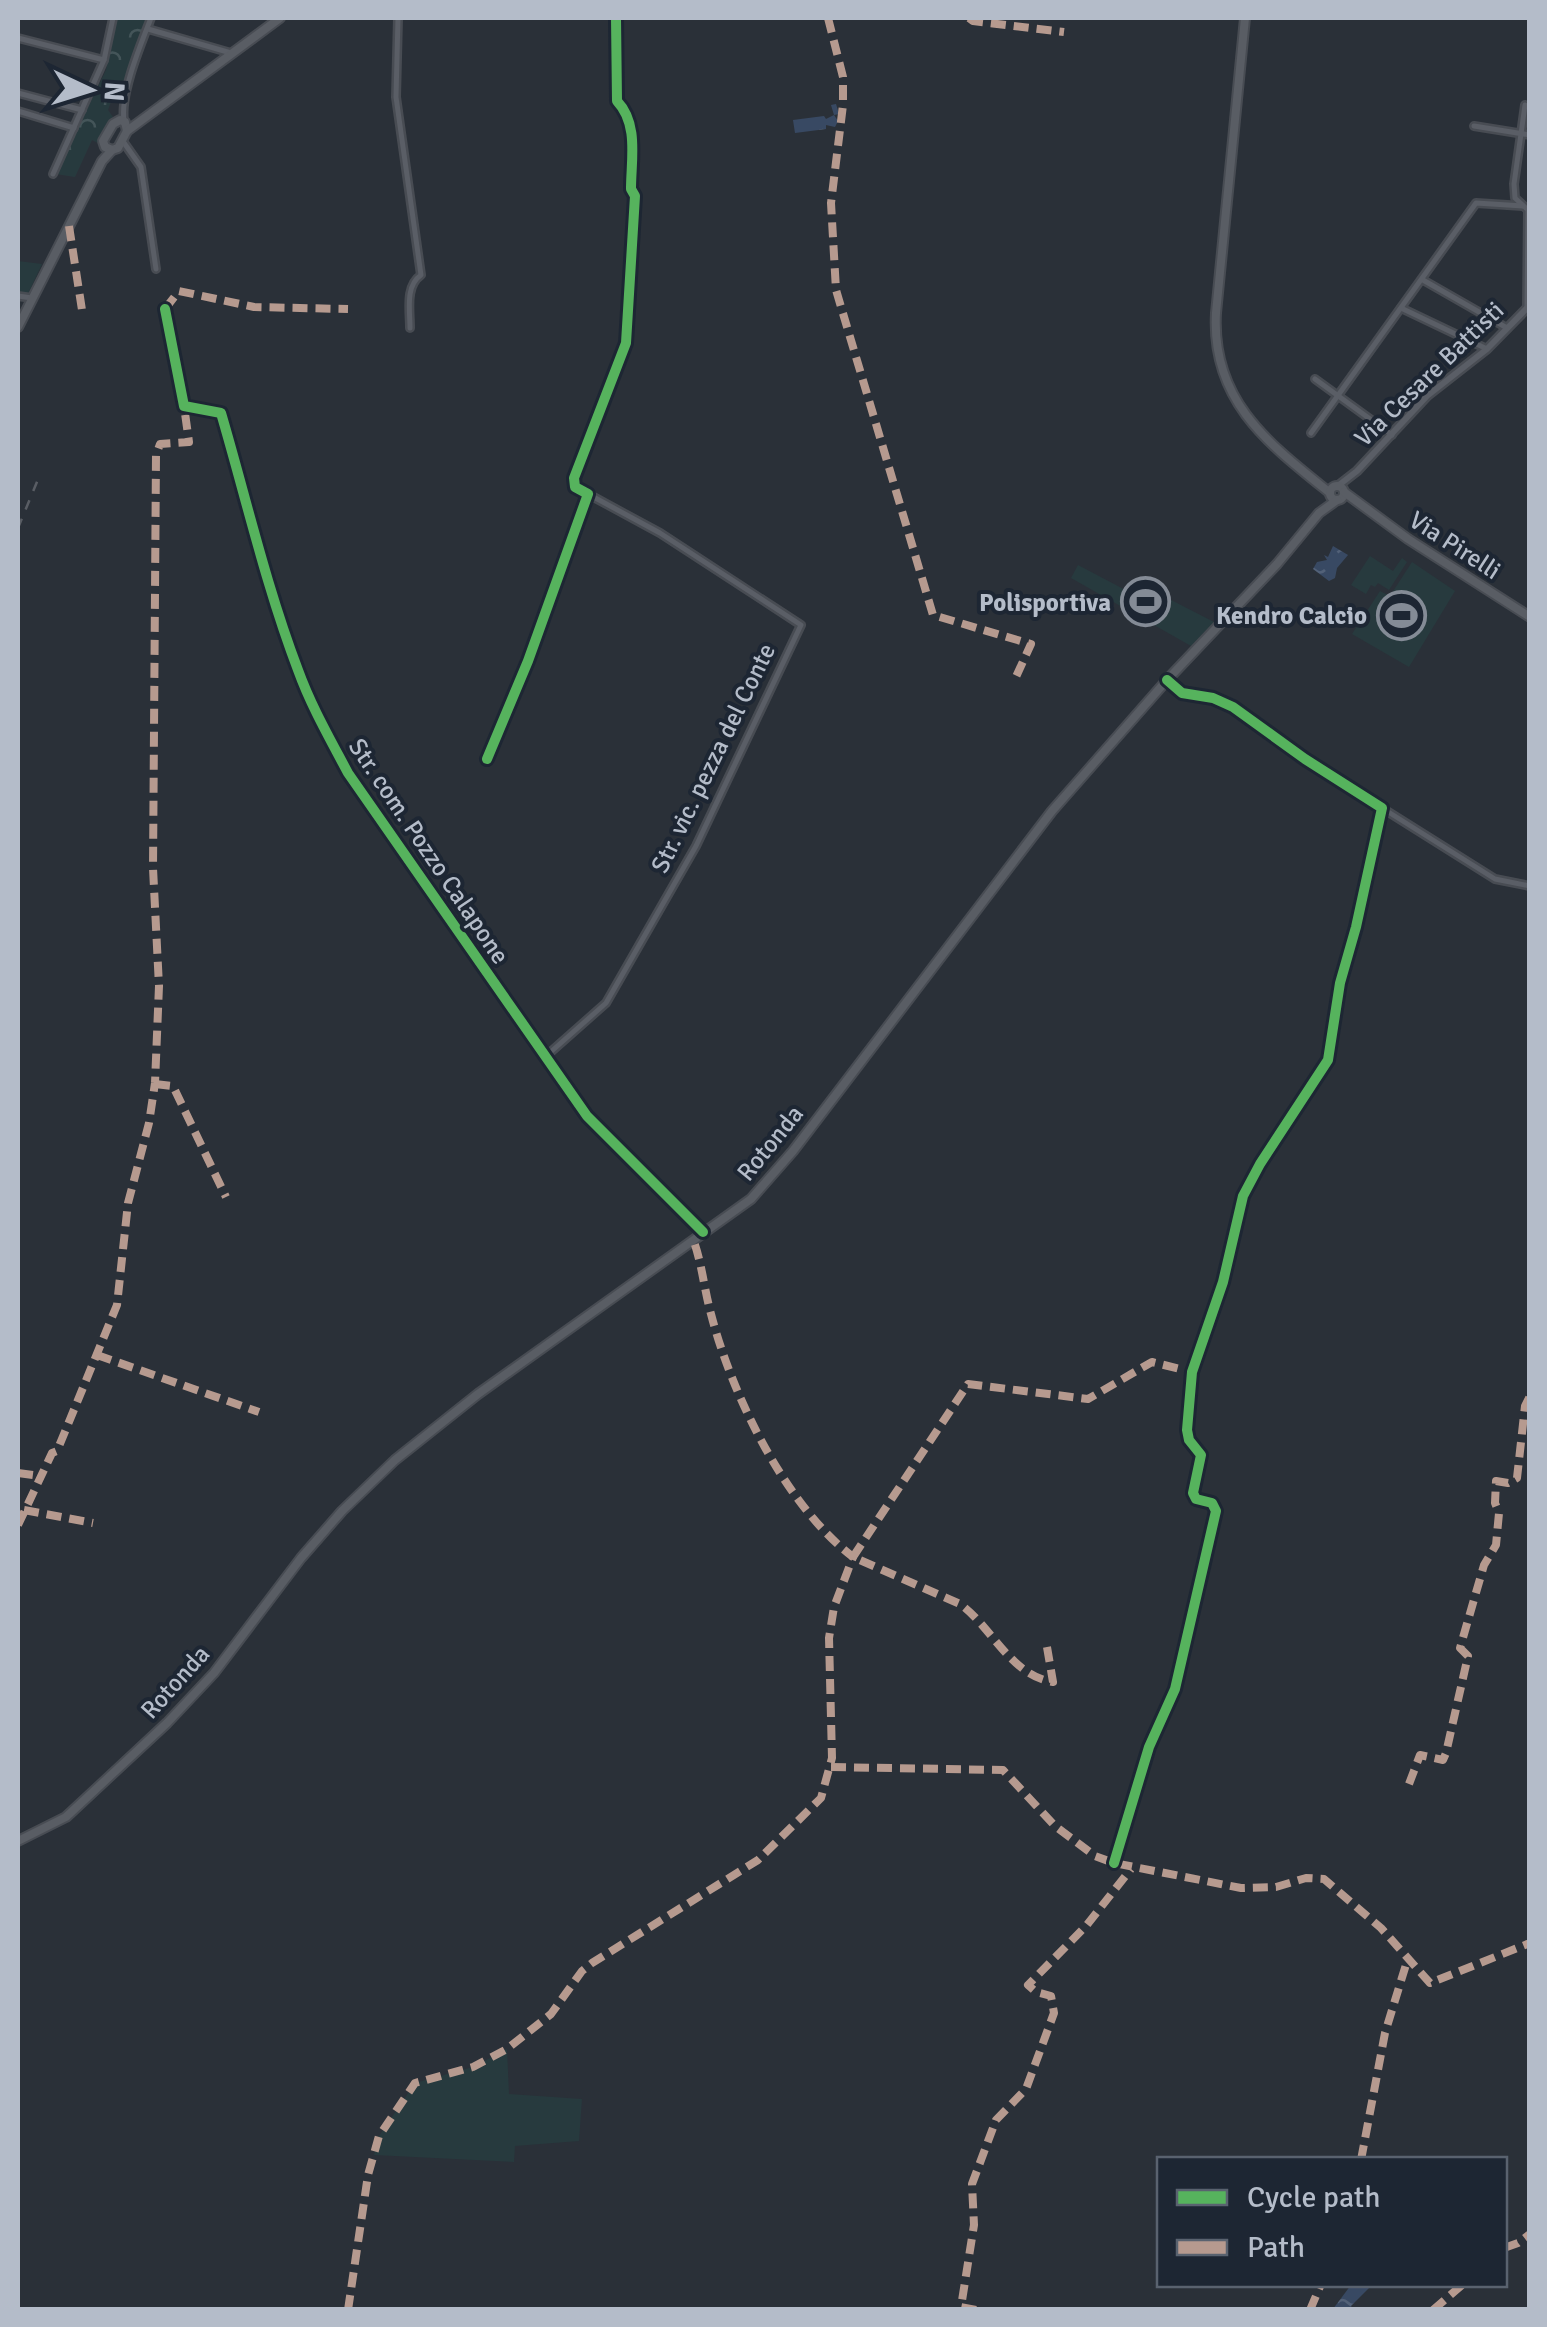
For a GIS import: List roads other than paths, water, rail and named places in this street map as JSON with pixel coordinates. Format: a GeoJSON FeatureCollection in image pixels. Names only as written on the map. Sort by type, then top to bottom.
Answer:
{"type":"FeatureCollection","features":[{"type":"Feature","properties":{"kind":"main road"},"geometry":{"type":"LineString","coordinates":[[110,148],[104,136],[144,115],[278,18]]}},
{"type":"Feature","properties":{"kind":"main road","name":"Via Pirelli"},"geometry":{"type":"LineString","coordinates":[[1245,18],[1216,313],[1217,342],[1238,404],[1271,446],[1306,472],[1530,617]]}},
{"type":"Feature","properties":{"kind":"main road"},"geometry":{"type":"LineString","coordinates":[[18,327],[123,127]]}},
{"type":"Feature","properties":{"kind":"main road","name":"Rotonda"},"geometry":{"type":"LineString","coordinates":[[18,1842],[66,1817],[167,1723],[214,1673],[301,1558],[395,1460],[478,1394],[751,1198],[794,1151],[1028,841],[1337,493]]}},
{"type":"Feature","properties":{"kind":"street"},"geometry":{"type":"LineString","coordinates":[[53,174],[104,60],[113,18]]}},
{"type":"Feature","properties":{"kind":"street"},"geometry":{"type":"LineString","coordinates":[[151,18],[128,87],[123,127],[134,158],[142,167],[156,269]]}},
{"type":"Feature","properties":{"kind":"street"},"geometry":{"type":"LineString","coordinates":[[398,18],[396,97],[421,275],[410,288],[410,328]]}},
{"type":"Feature","properties":{"kind":"street"},"geometry":{"type":"LineString","coordinates":[[487,759],[528,661],[588,494],[575,487],[574,478],[626,343],[635,196],[631,189],[632,133],[628,112],[617,101],[616,18]]}},
{"type":"Feature","properties":{"kind":"street"},"geometry":{"type":"LineString","coordinates":[[147,29],[232,53]]}},
{"type":"Feature","properties":{"kind":"street"},"geometry":{"type":"LineString","coordinates":[[18,38],[104,60]]}},
{"type":"Feature","properties":{"kind":"street"},"geometry":{"type":"LineString","coordinates":[[18,93],[82,110]]}},
{"type":"Feature","properties":{"kind":"street"},"geometry":{"type":"LineString","coordinates":[[1525,105],[1514,184],[1516,198],[1527,208],[1528,306]]}},
{"type":"Feature","properties":{"kind":"street"},"geometry":{"type":"LineString","coordinates":[[18,111],[76,128]]}},
{"type":"Feature","properties":{"kind":"street"},"geometry":{"type":"LineString","coordinates":[[1474,126],[1530,135]]}},
{"type":"Feature","properties":{"kind":"street"},"geometry":{"type":"LineString","coordinates":[[110,148],[134,158]]}},
{"type":"Feature","properties":{"kind":"street"},"geometry":{"type":"LineString","coordinates":[[1311,433],[1476,203],[1527,208]]}},
{"type":"Feature","properties":{"kind":"street"},"geometry":{"type":"LineString","coordinates":[[1422,280],[1507,328]]}},
{"type":"Feature","properties":{"kind":"street"},"geometry":{"type":"LineString","coordinates":[[18,296],[32,298]]}},
{"type":"Feature","properties":{"kind":"street","name":"Via Cesare Battisti"},"geometry":{"type":"LineString","coordinates":[[1337,493],[1428,396],[1487,349],[1528,306]]}},
{"type":"Feature","properties":{"kind":"street"},"geometry":{"type":"LineString","coordinates":[[1401,308],[1487,349]]}},
{"type":"Feature","properties":{"kind":"street","name":"Str. com. Pozzo Calapone"},"geometry":{"type":"LineString","coordinates":[[165,309],[184,406],[222,413],[276,607],[298,670],[348,773],[603,1136],[702,1232]]}},
{"type":"Feature","properties":{"kind":"street"},"geometry":{"type":"LineString","coordinates":[[1315,379],[1392,435]]}},
{"type":"Feature","properties":{"kind":"street","name":"Str. vic. pezza del Conte"},"geometry":{"type":"LineString","coordinates":[[546,1056],[606,1003],[696,846],[801,625],[660,533],[588,494]]}},
{"type":"Feature","properties":{"kind":"street"},"geometry":{"type":"LineString","coordinates":[[1167,680],[1182,693],[1213,698],[1233,707],[1305,759],[1495,880],[1530,886]]}},
{"type":"Feature","properties":{"kind":"street"},"geometry":{"type":"LineString","coordinates":[[1114,1864],[1149,1748],[1174,1689],[1215,1519],[1215,1506],[1193,1493],[1201,1455],[1189,1440],[1192,1372],[1223,1282],[1243,1196],[1328,1060],[1340,983],[1382,808]]}},
{"type":"Feature","properties":{"kind":"water"},"geometry":{"type":"Polygon","coordinates":[[[834,115],[838,121],[835,127],[826,125],[826,129],[795,133],[793,120],[824,116],[826,119],[834,115]]]}},
{"type":"Feature","properties":{"kind":"water"},"geometry":{"type":"Polygon","coordinates":[[[1333,546],[1348,555],[1337,568],[1335,578],[1329,581],[1313,569],[1317,562],[1327,560],[1324,555],[1328,557],[1333,546]]]}},
{"type":"Feature","properties":{"kind":"water"},"geometry":{"type":"Polygon","coordinates":[[[1350,2287],[1370,2287],[1351,2306],[1353,2309],[1333,2309],[1350,2287]]]}},
{"type":"Feature","properties":{"kind":"railway"},"geometry":{"type":"LineString","coordinates":[[18,528],[39,477]]}},
{"type":"Feature","properties":{"kind":"place","name":"Polisportiva"},"geometry":{"type":"Point","coordinates":[1146,602]}},
{"type":"Feature","properties":{"kind":"place","name":"Kendro Calcio"},"geometry":{"type":"Point","coordinates":[1402,615]}}]}
